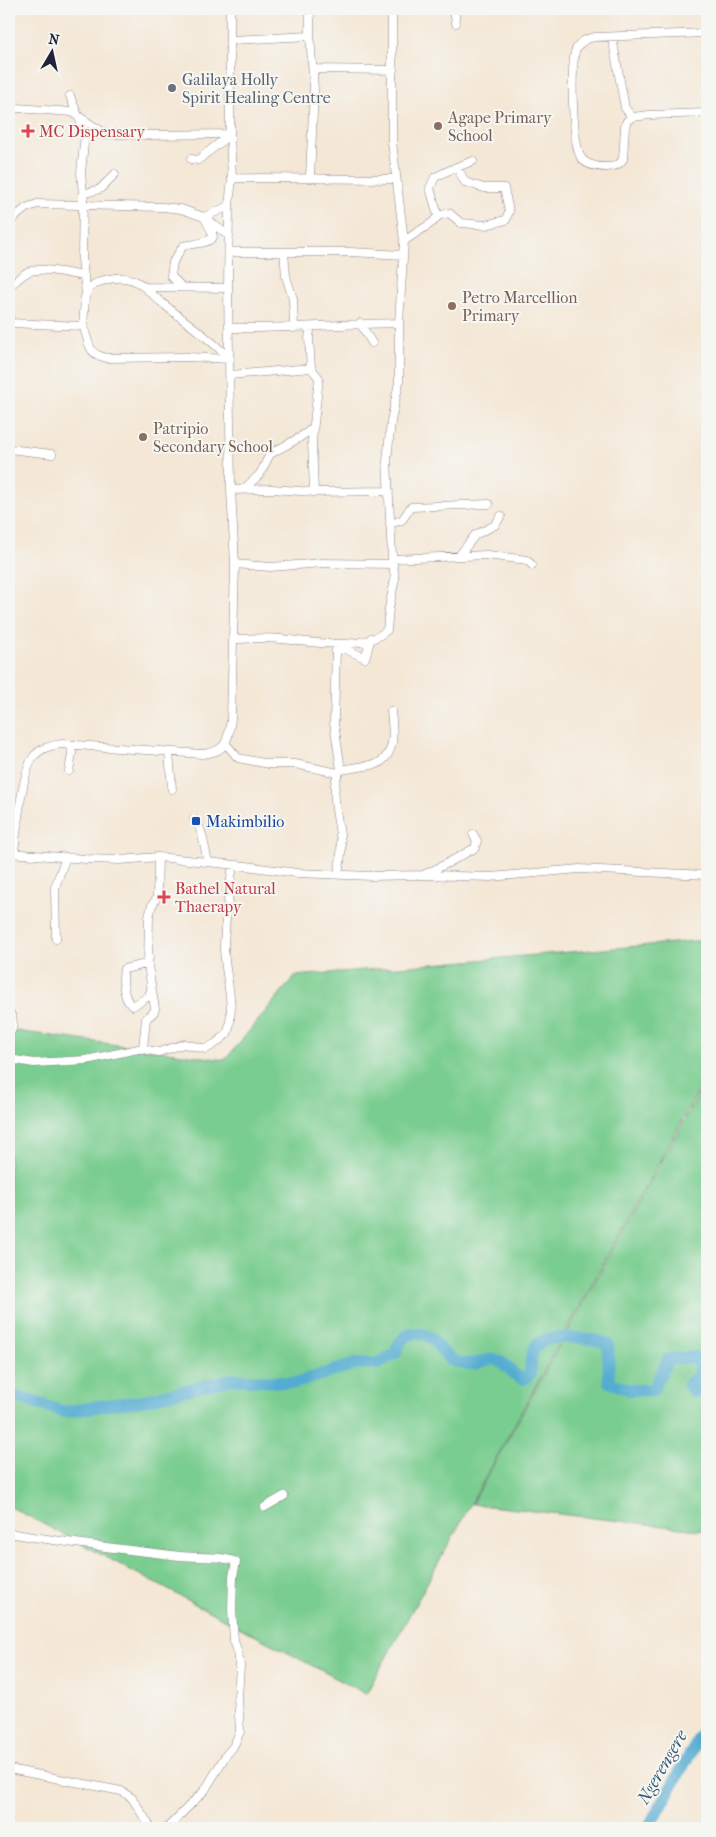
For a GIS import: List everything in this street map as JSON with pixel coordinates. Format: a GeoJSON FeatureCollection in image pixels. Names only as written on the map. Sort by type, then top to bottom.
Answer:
{"type":"FeatureCollection","features":[{"type":"Feature","properties":{"kind":"street"},"geometry":{"type":"LineString","coordinates":[[230,9],[228,134],[232,178],[229,206],[228,288],[231,490],[236,564],[231,720],[226,744],[219,751],[209,753],[71,745],[55,745],[45,748],[38,752],[31,760],[11,853],[120,860],[158,858],[297,873],[371,876],[490,877],[579,869],[707,875]]}},
{"type":"Feature","properties":{"kind":"street"},"geometry":{"type":"LineString","coordinates":[[310,9],[314,96],[310,177]]}},
{"type":"Feature","properties":{"kind":"street"},"geometry":{"type":"LineString","coordinates":[[234,639],[353,643],[369,641],[371,638],[380,636],[387,630],[391,595],[395,585],[387,461],[391,422],[399,382],[399,323],[404,241],[392,142],[392,9]]}},
{"type":"Feature","properties":{"kind":"street"},"geometry":{"type":"LineString","coordinates":[[454,9],[456,23]]}},
{"type":"Feature","properties":{"kind":"street"},"geometry":{"type":"LineString","coordinates":[[707,33],[660,33],[588,38],[581,43],[575,52],[573,77],[574,118],[578,152],[581,159],[588,163],[611,167],[620,164],[624,157],[625,126],[632,117],[649,114],[707,113]]}},
{"type":"Feature","properties":{"kind":"street"},"geometry":{"type":"LineString","coordinates":[[231,40],[310,36]]}},
{"type":"Feature","properties":{"kind":"street"},"geometry":{"type":"LineString","coordinates":[[612,37],[625,108],[632,117]]}},
{"type":"Feature","properties":{"kind":"street"},"geometry":{"type":"LineString","coordinates":[[313,69],[393,70]]}},
{"type":"Feature","properties":{"kind":"street"},"geometry":{"type":"LineString","coordinates":[[70,96],[85,133],[81,173],[83,194],[82,259],[86,294],[83,326],[91,350],[102,357],[112,359],[145,357],[230,359]]}},
{"type":"Feature","properties":{"kind":"street"},"geometry":{"type":"LineString","coordinates":[[9,110],[17,108],[72,112],[106,134],[228,134]]}},
{"type":"Feature","properties":{"kind":"street"},"geometry":{"type":"LineString","coordinates":[[191,159],[198,160],[228,134]]}},
{"type":"Feature","properties":{"kind":"street"},"geometry":{"type":"LineString","coordinates":[[438,216],[430,188],[436,177],[473,161]]}},
{"type":"Feature","properties":{"kind":"street"},"geometry":{"type":"LineString","coordinates":[[404,241],[433,222],[438,216],[448,213],[461,223],[484,225],[506,220],[509,211],[504,188],[484,188],[465,182],[456,167]]}},
{"type":"Feature","properties":{"kind":"street"},"geometry":{"type":"LineString","coordinates":[[83,194],[100,189],[116,174]]}},
{"type":"Feature","properties":{"kind":"street"},"geometry":{"type":"LineString","coordinates":[[232,178],[396,179]]}},
{"type":"Feature","properties":{"kind":"street"},"geometry":{"type":"LineString","coordinates":[[9,222],[26,208],[33,205],[163,206],[188,210],[204,217],[229,236]]}},
{"type":"Feature","properties":{"kind":"street"},"geometry":{"type":"LineString","coordinates":[[204,217],[229,206]]}},
{"type":"Feature","properties":{"kind":"street"},"geometry":{"type":"LineString","coordinates":[[182,287],[171,276],[173,262],[183,246],[208,242],[213,237],[204,217]]}},
{"type":"Feature","properties":{"kind":"street"},"geometry":{"type":"LineString","coordinates":[[229,252],[365,252],[403,255]]}},
{"type":"Feature","properties":{"kind":"street"},"geometry":{"type":"LineString","coordinates":[[284,252],[286,276],[292,296],[294,328]]}},
{"type":"Feature","properties":{"kind":"street"},"geometry":{"type":"LineString","coordinates":[[9,287],[21,276],[32,271],[53,271],[84,276]]}},
{"type":"Feature","properties":{"kind":"street"},"geometry":{"type":"LineString","coordinates":[[9,276],[9,327]]}},
{"type":"Feature","properties":{"kind":"street"},"geometry":{"type":"LineString","coordinates":[[86,294],[88,288],[109,279],[130,279],[144,287],[160,302],[210,340],[230,359]]}},
{"type":"Feature","properties":{"kind":"street"},"geometry":{"type":"LineString","coordinates":[[144,287],[228,288]]}},
{"type":"Feature","properties":{"kind":"street"},"geometry":{"type":"LineString","coordinates":[[9,323],[83,326]]}},
{"type":"Feature","properties":{"kind":"street"},"geometry":{"type":"LineString","coordinates":[[230,328],[294,328],[360,323],[399,323]]}},
{"type":"Feature","properties":{"kind":"street"},"geometry":{"type":"LineString","coordinates":[[360,323],[372,343]]}},
{"type":"Feature","properties":{"kind":"street"},"geometry":{"type":"LineString","coordinates":[[307,327],[310,331],[311,368],[319,378],[313,428],[314,492]]}},
{"type":"Feature","properties":{"kind":"street"},"geometry":{"type":"LineString","coordinates":[[230,375],[311,368]]}},
{"type":"Feature","properties":{"kind":"street"},"geometry":{"type":"LineString","coordinates":[[244,489],[260,474],[270,454],[313,428]]}},
{"type":"Feature","properties":{"kind":"street"},"geometry":{"type":"LineString","coordinates":[[9,449],[52,454]]}},
{"type":"Feature","properties":{"kind":"street"},"geometry":{"type":"LineString","coordinates":[[231,490],[314,492],[389,490]]}},
{"type":"Feature","properties":{"kind":"street"},"geometry":{"type":"LineString","coordinates":[[390,524],[402,520],[411,507],[489,504]]}},
{"type":"Feature","properties":{"kind":"street"},"geometry":{"type":"LineString","coordinates":[[459,556],[475,535],[495,525],[501,516]]}},
{"type":"Feature","properties":{"kind":"street"},"geometry":{"type":"LineString","coordinates":[[236,564],[270,567],[393,562],[487,555],[527,560],[532,565]]}},
{"type":"Feature","properties":{"kind":"street"},"geometry":{"type":"LineString","coordinates":[[338,874],[342,849],[335,784],[340,772],[334,723],[336,650],[343,648],[365,658],[371,638]]}},
{"type":"Feature","properties":{"kind":"street"},"geometry":{"type":"LineString","coordinates":[[226,744],[238,758],[269,764],[295,764],[340,772],[377,764],[382,761],[387,755],[393,738],[391,711]]}},
{"type":"Feature","properties":{"kind":"street"},"geometry":{"type":"LineString","coordinates":[[69,771],[72,754],[71,745]]}},
{"type":"Feature","properties":{"kind":"street"},"geometry":{"type":"LineString","coordinates":[[169,752],[172,789]]}},
{"type":"Feature","properties":{"kind":"street"},"geometry":{"type":"LineString","coordinates":[[194,819],[198,822],[201,829],[208,862]]}},
{"type":"Feature","properties":{"kind":"street"},"geometry":{"type":"LineString","coordinates":[[423,875],[475,848],[477,841],[473,834]]}},
{"type":"Feature","properties":{"kind":"street"},"geometry":{"type":"LineString","coordinates":[[56,938],[55,887],[66,857]]}},
{"type":"Feature","properties":{"kind":"street"},"geometry":{"type":"LineString","coordinates":[[142,1049],[144,1046],[146,1018],[155,1009],[148,966],[150,958],[149,917],[152,904],[157,897],[158,858]]}},
{"type":"Feature","properties":{"kind":"street"},"geometry":{"type":"LineString","coordinates":[[9,1064],[86,1060],[142,1049],[159,1052],[184,1044],[206,1049],[216,1044],[227,1034],[229,1029],[230,1010],[224,948],[225,918],[233,865]]}},
{"type":"Feature","properties":{"kind":"street"},"geometry":{"type":"LineString","coordinates":[[150,958],[146,964],[124,969],[123,980],[128,1004],[134,1006],[141,1002],[149,996],[152,988]]}},
{"type":"Feature","properties":{"kind":"street"},"geometry":{"type":"LineString","coordinates":[[9,1012],[12,1016],[13,1028],[9,1036]]}},
{"type":"Feature","properties":{"kind":"street"},"geometry":{"type":"LineString","coordinates":[[9,1059],[16,1059],[19,1062]]}},
{"type":"Feature","properties":{"kind":"street"},"geometry":{"type":"LineString","coordinates":[[265,1507],[284,1496]]}},
{"type":"Feature","properties":{"kind":"street"},"geometry":{"type":"LineString","coordinates":[[9,1533],[184,1557],[223,1559],[236,1562],[233,1576],[232,1610],[234,1641],[240,1666],[238,1697],[240,1732],[233,1747],[226,1755],[205,1790],[167,1828]]}},
{"type":"Feature","properties":{"kind":"street"},"geometry":{"type":"LineString","coordinates":[[9,1769],[122,1791],[132,1798],[151,1828]]}},
{"type":"Feature","properties":{"kind":"green space"},"geometry":{"type":"Polygon","coordinates":[[[707,940],[707,1075],[366,1694],[9,1506],[9,1030],[225,1060],[295,976],[707,940]]]}},
{"type":"Feature","properties":{"kind":"green space"},"geometry":{"type":"Polygon","coordinates":[[[707,1079],[707,1531],[472,1504],[707,1079]]]}},
{"type":"Feature","properties":{"kind":"waterway"},"geometry":{"type":"LineString","coordinates":[[9,1396],[65,1412],[137,1402],[232,1379],[295,1383],[358,1363],[377,1364],[396,1353],[401,1341],[412,1334],[421,1334],[433,1339],[444,1353],[455,1361],[474,1364],[490,1359],[497,1360],[524,1379],[530,1374],[531,1358],[535,1347],[544,1341],[562,1338],[583,1338],[602,1342],[608,1344],[609,1382],[630,1390],[653,1390],[668,1359],[695,1357],[701,1367],[697,1377],[688,1385],[695,1392],[707,1390]]}},
{"type":"Feature","properties":{"kind":"waterway","name":"Ngerengere"},"geometry":{"type":"LineString","coordinates":[[648,1828],[707,1724]]}},
{"type":"Feature","properties":{"kind":"place","name":"Galilaya Holly Spirit Healing Centre"},"geometry":{"type":"Point","coordinates":[172,88]}},
{"type":"Feature","properties":{"kind":"place","name":"Agape Primary School"},"geometry":{"type":"Point","coordinates":[438,126]}},
{"type":"Feature","properties":{"kind":"place","name":"MC Dispensary"},"geometry":{"type":"Point","coordinates":[28,131]}},
{"type":"Feature","properties":{"kind":"place","name":"Petro Marcellion Primary"},"geometry":{"type":"Point","coordinates":[452,306]}},
{"type":"Feature","properties":{"kind":"place","name":"Patripio Secondary School"},"geometry":{"type":"Point","coordinates":[143,437]}},
{"type":"Feature","properties":{"kind":"place","name":"Makimbilio"},"geometry":{"type":"Point","coordinates":[196,821]}},
{"type":"Feature","properties":{"kind":"place","name":"Bathel Natural Thaerapy"},"geometry":{"type":"Point","coordinates":[164,897]}}]}
